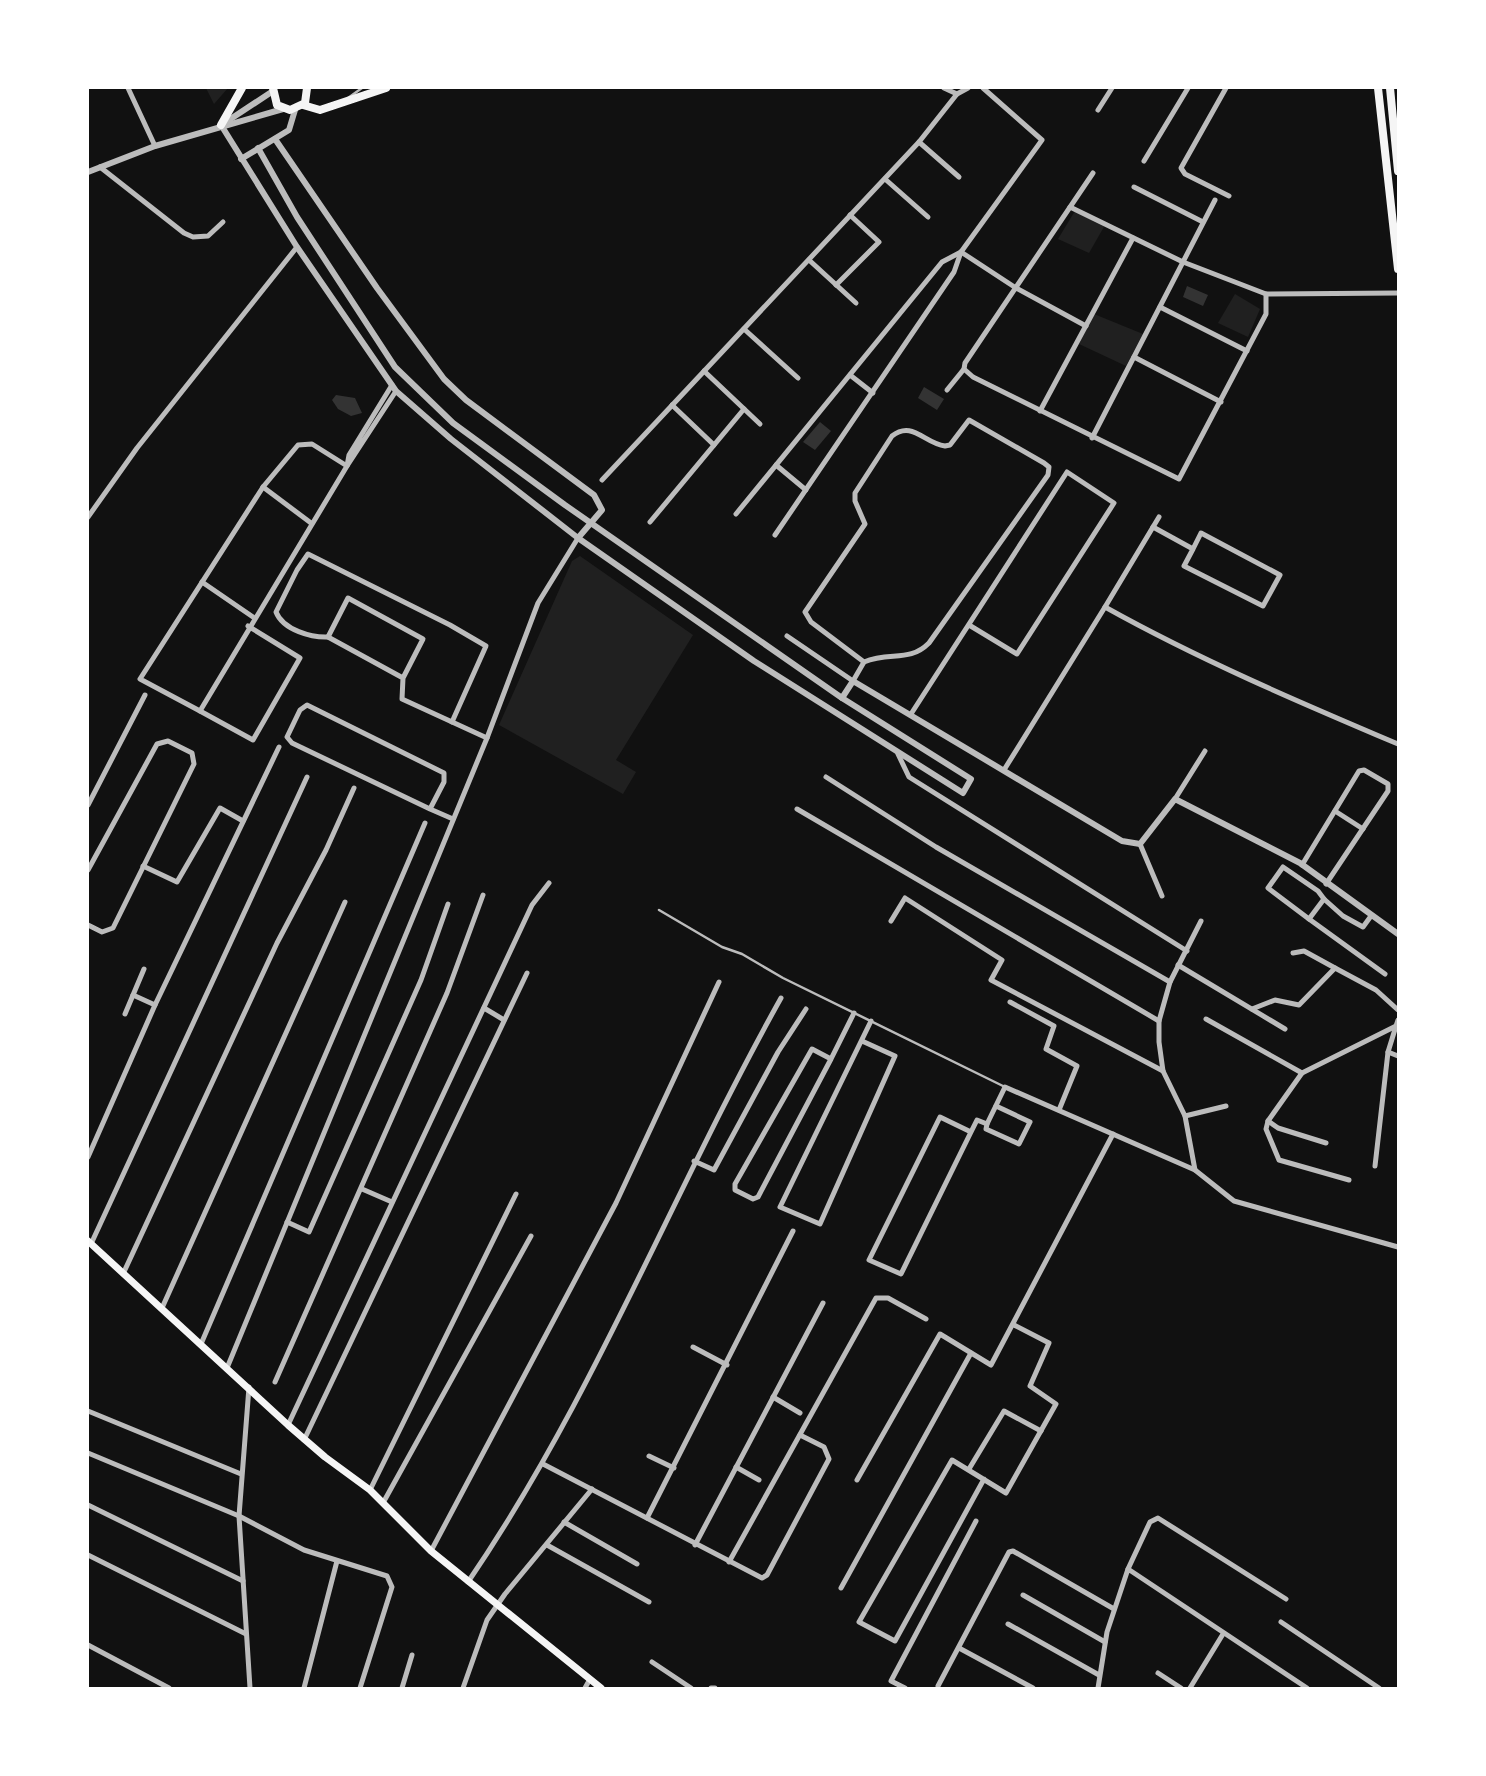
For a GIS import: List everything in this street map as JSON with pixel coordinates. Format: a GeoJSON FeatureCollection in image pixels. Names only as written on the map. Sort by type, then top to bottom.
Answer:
{"type":"FeatureCollection","features":[{"type":"Feature","properties":{"kind":"main road"},"geometry":{"type":"LineString","coordinates":[[221,125],[242,88]]}},
{"type":"Feature","properties":{"kind":"main road"},"geometry":{"type":"LineString","coordinates":[[299,108],[307,97],[307,88]]}},
{"type":"Feature","properties":{"kind":"main road"},"geometry":{"type":"LineString","coordinates":[[273,89],[275,102],[283,109],[320,110],[386,88]]}},
{"type":"Feature","properties":{"kind":"main road"},"geometry":{"type":"LineString","coordinates":[[1378,88],[1398,269]]}},
{"type":"Feature","properties":{"kind":"main road"},"geometry":{"type":"LineString","coordinates":[[1390,88],[1398,171]]}},
{"type":"Feature","properties":{"kind":"main road"},"geometry":{"type":"LineString","coordinates":[[1380,108],[1392,104]]}},
{"type":"Feature","properties":{"kind":"main road"},"geometry":{"type":"LineString","coordinates":[[89,1243],[249,1387],[288,1426],[370,1489],[431,1551],[601,1689]]}},
{"type":"Feature","properties":{"kind":"street"},"geometry":{"type":"LineString","coordinates":[[128,88],[155,146]]}},
{"type":"Feature","properties":{"kind":"street"},"geometry":{"type":"LineString","coordinates":[[947,88],[957,94]]}},
{"type":"Feature","properties":{"kind":"street"},"geometry":{"type":"LineString","coordinates":[[601,481],[885,179],[957,94],[968,88]]}},
{"type":"Feature","properties":{"kind":"street"},"geometry":{"type":"LineString","coordinates":[[775,535],[954,272],[961,252],[1042,140],[983,88]]}},
{"type":"Feature","properties":{"kind":"street"},"geometry":{"type":"LineString","coordinates":[[1098,110],[1112,88]]}},
{"type":"Feature","properties":{"kind":"street"},"geometry":{"type":"LineString","coordinates":[[1144,161],[1188,88]]}},
{"type":"Feature","properties":{"kind":"street"},"geometry":{"type":"LineString","coordinates":[[1226,88],[1181,168],[1185,174],[1229,196]]}},
{"type":"Feature","properties":{"kind":"street"},"geometry":{"type":"LineString","coordinates":[[221,125],[273,89]]}},
{"type":"Feature","properties":{"kind":"street"},"geometry":{"type":"LineString","coordinates":[[241,159],[289,130],[299,108]]}},
{"type":"Feature","properties":{"kind":"street"},"geometry":{"type":"LineString","coordinates":[[88,172],[155,146],[283,109]]}},
{"type":"Feature","properties":{"kind":"street"},"geometry":{"type":"LineString","coordinates":[[221,125],[297,247],[394,388],[451,439],[578,538],[754,661],[963,793],[971,779],[842,698],[590,523],[453,423],[396,367],[297,217],[258,148]]}},
{"type":"Feature","properties":{"kind":"street"},"geometry":{"type":"LineString","coordinates":[[227,1368],[487,738],[538,603],[578,538],[602,510],[594,495],[466,400],[444,379],[376,288],[275,139]]}},
{"type":"Feature","properties":{"kind":"street"},"geometry":{"type":"LineString","coordinates":[[919,142],[959,177]]}},
{"type":"Feature","properties":{"kind":"street"},"geometry":{"type":"LineString","coordinates":[[100,167],[184,233],[193,237],[208,236],[223,222]]}},
{"type":"Feature","properties":{"kind":"street"},"geometry":{"type":"LineString","coordinates":[[947,390],[964,369],[1093,173]]}},
{"type":"Feature","properties":{"kind":"street"},"geometry":{"type":"LineString","coordinates":[[885,179],[928,217]]}},
{"type":"Feature","properties":{"kind":"street"},"geometry":{"type":"LineString","coordinates":[[1134,187],[1203,222]]}},
{"type":"Feature","properties":{"kind":"street"},"geometry":{"type":"LineString","coordinates":[[1092,438],[1215,200]]}},
{"type":"Feature","properties":{"kind":"street"},"geometry":{"type":"LineString","coordinates":[[1070,207],[1183,262],[1266,293],[1398,293]]}},
{"type":"Feature","properties":{"kind":"street"},"geometry":{"type":"LineString","coordinates":[[836,285],[879,242],[850,215]]}},
{"type":"Feature","properties":{"kind":"street"},"geometry":{"type":"LineString","coordinates":[[1040,411],[1133,237]]}},
{"type":"Feature","properties":{"kind":"street"},"geometry":{"type":"LineString","coordinates":[[88,517],[137,448],[297,247]]}},
{"type":"Feature","properties":{"kind":"street"},"geometry":{"type":"LineString","coordinates":[[961,252],[1016,288],[1086,326]]}},
{"type":"Feature","properties":{"kind":"street"},"geometry":{"type":"LineString","coordinates":[[736,514],[942,262],[961,252]]}},
{"type":"Feature","properties":{"kind":"street"},"geometry":{"type":"LineString","coordinates":[[809,260],[856,303]]}},
{"type":"Feature","properties":{"kind":"street"},"geometry":{"type":"LineString","coordinates":[[964,369],[973,377],[1092,438],[1175,479],[1182,478],[1266,314],[1266,293]]}},
{"type":"Feature","properties":{"kind":"street"},"geometry":{"type":"LineString","coordinates":[[1160,307],[1247,351]]}},
{"type":"Feature","properties":{"kind":"street"},"geometry":{"type":"LineString","coordinates":[[744,329],[798,378]]}},
{"type":"Feature","properties":{"kind":"street"},"geometry":{"type":"LineString","coordinates":[[1134,357],[1221,402]]}},
{"type":"Feature","properties":{"kind":"street"},"geometry":{"type":"LineString","coordinates":[[704,371],[760,424]]}},
{"type":"Feature","properties":{"kind":"street"},"geometry":{"type":"LineString","coordinates":[[850,374],[873,393]]}},
{"type":"Feature","properties":{"kind":"street"},"geometry":{"type":"LineString","coordinates":[[200,710],[253,617],[347,466],[349,455],[394,388]]}},
{"type":"Feature","properties":{"kind":"street"},"geometry":{"type":"LineString","coordinates":[[672,405],[714,445]]}},
{"type":"Feature","properties":{"kind":"street"},"geometry":{"type":"LineString","coordinates":[[650,522],[744,409]]}},
{"type":"Feature","properties":{"kind":"street"},"geometry":{"type":"LineString","coordinates":[[842,698],[864,662],[883,654],[909,656],[929,643],[1048,475],[1049,467],[973,420],[966,422],[950,444],[945,446],[908,429],[900,429],[892,436],[855,493],[855,501],[865,521],[863,528],[805,612],[811,622],[864,662]]}},
{"type":"Feature","properties":{"kind":"street"},"geometry":{"type":"LineString","coordinates":[[248,626],[300,658],[253,740],[140,679],[263,487],[298,445],[313,444],[347,466]]}},
{"type":"Feature","properties":{"kind":"street"},"geometry":{"type":"LineString","coordinates":[[776,465],[806,490]]}},
{"type":"Feature","properties":{"kind":"street"},"geometry":{"type":"LineString","coordinates":[[911,714],[1067,472],[1114,503],[1017,654],[969,625]]}},
{"type":"Feature","properties":{"kind":"street"},"geometry":{"type":"LineString","coordinates":[[263,487],[312,523]]}},
{"type":"Feature","properties":{"kind":"street"},"geometry":{"type":"LineString","coordinates":[[1004,770],[1159,517]]}},
{"type":"Feature","properties":{"kind":"street"},"geometry":{"type":"LineString","coordinates":[[1153,527],[1193,549]]}},
{"type":"Feature","properties":{"kind":"street"},"geometry":{"type":"LineString","coordinates":[[1201,533],[1280,575],[1263,606],[1184,566],[1193,549],[1201,533]]}},
{"type":"Feature","properties":{"kind":"street"},"geometry":{"type":"LineString","coordinates":[[403,678],[329,637],[314,638],[283,623],[276,612],[308,554],[450,625],[485,646],[452,722]]}},
{"type":"Feature","properties":{"kind":"street"},"geometry":{"type":"LineString","coordinates":[[202,582],[253,617]]}},
{"type":"Feature","properties":{"kind":"street"},"geometry":{"type":"LineString","coordinates":[[329,637],[348,598],[423,639],[403,678],[402,699],[487,738]]}},
{"type":"Feature","properties":{"kind":"street"},"geometry":{"type":"LineString","coordinates":[[1105,607],[1247,680],[1398,744]]}},
{"type":"Feature","properties":{"kind":"street"},"geometry":{"type":"LineString","coordinates":[[786,636],[853,681],[1122,841],[1140,845]]}},
{"type":"Feature","properties":{"kind":"street"},"geometry":{"type":"LineString","coordinates":[[88,805],[145,695]]}},
{"type":"Feature","properties":{"kind":"street"},"geometry":{"type":"LineString","coordinates":[[430,809],[444,782],[444,773],[307,705],[300,710],[287,737],[292,743],[430,809],[453,819]]}},
{"type":"Feature","properties":{"kind":"street"},"geometry":{"type":"LineString","coordinates":[[888,748],[897,735]]}},
{"type":"Feature","properties":{"kind":"street"},"geometry":{"type":"LineString","coordinates":[[88,870],[157,744],[167,741],[192,753],[195,758],[113,928],[109,932],[102,932],[88,925]]}},
{"type":"Feature","properties":{"kind":"street"},"geometry":{"type":"LineString","coordinates":[[88,1157],[155,1006],[279,747]]}},
{"type":"Feature","properties":{"kind":"street"},"geometry":{"type":"LineString","coordinates":[[1140,845],[1175,799],[1205,751]]}},
{"type":"Feature","properties":{"kind":"street"},"geometry":{"type":"LineString","coordinates":[[898,754],[909,777],[1187,951]]}},
{"type":"Feature","properties":{"kind":"street"},"geometry":{"type":"LineString","coordinates":[[1302,865],[1361,770],[1388,784],[1388,791],[1326,884]]}},
{"type":"Feature","properties":{"kind":"street"},"geometry":{"type":"LineString","coordinates":[[89,1243],[307,777]]}},
{"type":"Feature","properties":{"kind":"street"},"geometry":{"type":"LineString","coordinates":[[826,777],[948,854],[1170,982]]}},
{"type":"Feature","properties":{"kind":"street"},"geometry":{"type":"LineString","coordinates":[[123,1273],[277,943],[354,789]]}},
{"type":"Feature","properties":{"kind":"street"},"geometry":{"type":"LineString","coordinates":[[1175,799],[1302,865],[1398,934]]}},
{"type":"Feature","properties":{"kind":"street"},"geometry":{"type":"LineString","coordinates":[[143,866],[177,882],[220,808],[243,821]]}},
{"type":"Feature","properties":{"kind":"street"},"geometry":{"type":"LineString","coordinates":[[797,809],[1160,1021]]}},
{"type":"Feature","properties":{"kind":"street"},"geometry":{"type":"LineString","coordinates":[[1335,811],[1363,829]]}},
{"type":"Feature","properties":{"kind":"street"},"geometry":{"type":"LineString","coordinates":[[201,1344],[425,823]]}},
{"type":"Feature","properties":{"kind":"street"},"geometry":{"type":"LineString","coordinates":[[1140,845],[1162,896]]}},
{"type":"Feature","properties":{"kind":"street"},"geometry":{"type":"LineString","coordinates":[[1371,916],[1363,927],[1343,916],[1318,891],[1283,867],[1268,888],[1385,974]]}},
{"type":"Feature","properties":{"kind":"street"},"geometry":{"type":"LineString","coordinates":[[288,1426],[532,905],[549,883]]}},
{"type":"Feature","properties":{"kind":"street"},"geometry":{"type":"LineString","coordinates":[[275,1382],[447,993],[484,895]]}},
{"type":"Feature","properties":{"kind":"street"},"geometry":{"type":"LineString","coordinates":[[891,921],[905,898],[1002,960],[991,980],[1163,1071]]}},
{"type":"Feature","properties":{"kind":"street"},"geometry":{"type":"LineString","coordinates":[[1309,919],[1324,899]]}},
{"type":"Feature","properties":{"kind":"street"},"geometry":{"type":"LineString","coordinates":[[162,1308],[345,902]]}},
{"type":"Feature","properties":{"kind":"street"},"geometry":{"type":"LineString","coordinates":[[287,1222],[309,1232],[421,980],[448,904]]}},
{"type":"Feature","properties":{"kind":"street"},"geometry":{"type":"LineString","coordinates":[[1195,1170],[1185,1116],[1163,1071],[1160,1021],[1170,982],[1201,921]]}},
{"type":"Feature","properties":{"kind":"street"},"geometry":{"type":"LineString","coordinates":[[1293,953],[1304,951],[1376,990],[1398,1010]]}},
{"type":"Feature","properties":{"kind":"street"},"geometry":{"type":"LineString","coordinates":[[1178,965],[1285,1029]]}},
{"type":"Feature","properties":{"kind":"street"},"geometry":{"type":"LineString","coordinates":[[1252,1009],[1275,1000],[1299,1005],[1335,968]]}},
{"type":"Feature","properties":{"kind":"street"},"geometry":{"type":"LineString","coordinates":[[125,1014],[144,970]]}},
{"type":"Feature","properties":{"kind":"street"},"geometry":{"type":"LineString","coordinates":[[304,1440],[527,973]]}},
{"type":"Feature","properties":{"kind":"street"},"geometry":{"type":"LineString","coordinates":[[431,1551],[617,1203],[719,982]]}},
{"type":"Feature","properties":{"kind":"street"},"geometry":{"type":"LineString","coordinates":[[133,995],[155,1006]]}},
{"type":"Feature","properties":{"kind":"street"},"geometry":{"type":"LineString","coordinates":[[468,1582],[542,1464],[588,1383],[694,1161],[781,998]]}},
{"type":"Feature","properties":{"kind":"street"},"geometry":{"type":"LineString","coordinates":[[1010,1002],[1054,1026],[1046,1049],[1077,1066],[1059,1110]]}},
{"type":"Feature","properties":{"kind":"street"},"geometry":{"type":"LineString","coordinates":[[484,1008],[504,1020]]}},
{"type":"Feature","properties":{"kind":"street"},"geometry":{"type":"LineString","coordinates":[[694,1161],[714,1170],[778,1052],[806,1009]]}},
{"type":"Feature","properties":{"kind":"street"},"geometry":{"type":"LineString","coordinates":[[831,1059],[812,1049],[735,1184],[735,1190],[753,1199],[758,1197],[831,1059],[854,1013]]}},
{"type":"Feature","properties":{"kind":"street"},"geometry":{"type":"LineString","coordinates":[[1206,1019],[1302,1073]]}},
{"type":"Feature","properties":{"kind":"street"},"geometry":{"type":"LineString","coordinates":[[862,1041],[895,1056],[820,1224],[780,1206],[871,1021]]}},
{"type":"Feature","properties":{"kind":"street"},"geometry":{"type":"LineString","coordinates":[[1349,1180],[1279,1160],[1266,1129],[1268,1121],[1302,1073],[1397,1023]]}},
{"type":"Feature","properties":{"kind":"street"},"geometry":{"type":"LineString","coordinates":[[1376,1166],[1388,1052],[1397,1023]]}},
{"type":"Feature","properties":{"kind":"street"},"geometry":{"type":"LineString","coordinates":[[1388,1052],[1398,1056]]}},
{"type":"Feature","properties":{"kind":"street"},"geometry":{"type":"LineString","coordinates":[[996,1106],[1030,1122],[1019,1144],[986,1129],[987,1124],[1005,1087],[1195,1170],[1234,1201],[1398,1247]]}},
{"type":"Feature","properties":{"kind":"street"},"geometry":{"type":"LineString","coordinates":[[1185,1116],[1226,1106]]}},
{"type":"Feature","properties":{"kind":"street"},"geometry":{"type":"LineString","coordinates":[[971,1132],[940,1117],[869,1260],[901,1274],[977,1120],[987,1124]]}},
{"type":"Feature","properties":{"kind":"street"},"geometry":{"type":"LineString","coordinates":[[1268,1121],[1278,1128],[1326,1143]]}},
{"type":"Feature","properties":{"kind":"street"},"geometry":{"type":"LineString","coordinates":[[857,1480],[940,1334],[991,1365],[1113,1134]]}},
{"type":"Feature","properties":{"kind":"street"},"geometry":{"type":"LineString","coordinates":[[362,1189],[393,1202]]}},
{"type":"Feature","properties":{"kind":"street"},"geometry":{"type":"LineString","coordinates":[[370,1489],[516,1194]]}},
{"type":"Feature","properties":{"kind":"street"},"geometry":{"type":"LineString","coordinates":[[647,1518],[793,1231]]}},
{"type":"Feature","properties":{"kind":"street"},"geometry":{"type":"LineString","coordinates":[[383,1503],[531,1236]]}},
{"type":"Feature","properties":{"kind":"street"},"geometry":{"type":"LineString","coordinates":[[729,1562],[876,1298],[888,1298],[926,1319]]}},
{"type":"Feature","properties":{"kind":"street"},"geometry":{"type":"LineString","coordinates":[[695,1545],[823,1303]]}},
{"type":"Feature","properties":{"kind":"street"},"geometry":{"type":"LineString","coordinates":[[984,1479],[895,1641],[859,1622],[952,1460],[969,1469],[1006,1493],[1056,1404],[1030,1386],[1049,1343],[1014,1325]]}},
{"type":"Feature","properties":{"kind":"street"},"geometry":{"type":"LineString","coordinates":[[692,1347],[727,1365]]}},
{"type":"Feature","properties":{"kind":"street"},"geometry":{"type":"LineString","coordinates":[[841,1588],[971,1353]]}},
{"type":"Feature","properties":{"kind":"street"},"geometry":{"type":"LineString","coordinates":[[249,1387],[239,1516],[250,1689]]}},
{"type":"Feature","properties":{"kind":"street"},"geometry":{"type":"LineString","coordinates":[[773,1397],[800,1413]]}},
{"type":"Feature","properties":{"kind":"street"},"geometry":{"type":"LineString","coordinates":[[969,1469],[1004,1410],[1041,1431]]}},
{"type":"Feature","properties":{"kind":"street"},"geometry":{"type":"LineString","coordinates":[[88,1411],[241,1474]]}},
{"type":"Feature","properties":{"kind":"street"},"geometry":{"type":"LineString","coordinates":[[542,1464],[757,1576],[767,1575],[829,1459],[824,1447],[800,1435]]}},
{"type":"Feature","properties":{"kind":"street"},"geometry":{"type":"LineString","coordinates":[[88,1453],[239,1516],[304,1550],[387,1576],[392,1583],[360,1689]]}},
{"type":"Feature","properties":{"kind":"street"},"geometry":{"type":"LineString","coordinates":[[649,1456],[674,1468]]}},
{"type":"Feature","properties":{"kind":"street"},"geometry":{"type":"LineString","coordinates":[[736,1467],[759,1480]]}},
{"type":"Feature","properties":{"kind":"street"},"geometry":{"type":"LineString","coordinates":[[463,1689],[488,1620],[505,1594],[592,1489]]}},
{"type":"Feature","properties":{"kind":"street"},"geometry":{"type":"LineString","coordinates":[[88,1505],[243,1581]]}},
{"type":"Feature","properties":{"kind":"street"},"geometry":{"type":"LineString","coordinates":[[1098,1689],[1105,1642],[1128,1569],[1150,1522],[1158,1518],[1286,1599]]}},
{"type":"Feature","properties":{"kind":"street"},"geometry":{"type":"LineString","coordinates":[[905,1689],[891,1681],[976,1521]]}},
{"type":"Feature","properties":{"kind":"street"},"geometry":{"type":"LineString","coordinates":[[564,1522],[637,1564]]}},
{"type":"Feature","properties":{"kind":"street"},"geometry":{"type":"LineString","coordinates":[[547,1545],[649,1602]]}},
{"type":"Feature","properties":{"kind":"street"},"geometry":{"type":"LineString","coordinates":[[938,1686],[1009,1552],[1013,1551],[1114,1609]]}},
{"type":"Feature","properties":{"kind":"street"},"geometry":{"type":"LineString","coordinates":[[88,1555],[246,1634]]}},
{"type":"Feature","properties":{"kind":"street"},"geometry":{"type":"LineString","coordinates":[[304,1689],[337,1561]]}},
{"type":"Feature","properties":{"kind":"street"},"geometry":{"type":"LineString","coordinates":[[1128,1569],[1307,1689]]}},
{"type":"Feature","properties":{"kind":"street"},"geometry":{"type":"LineString","coordinates":[[1023,1595],[1105,1642]]}},
{"type":"Feature","properties":{"kind":"street"},"geometry":{"type":"LineString","coordinates":[[1281,1622],[1379,1689]]}},
{"type":"Feature","properties":{"kind":"street"},"geometry":{"type":"LineString","coordinates":[[1008,1624],[1100,1675]]}},
{"type":"Feature","properties":{"kind":"street"},"geometry":{"type":"LineString","coordinates":[[1190,1689],[1223,1634]]}},
{"type":"Feature","properties":{"kind":"street"},"geometry":{"type":"LineString","coordinates":[[88,1645],[169,1689]]}},
{"type":"Feature","properties":{"kind":"street"},"geometry":{"type":"LineString","coordinates":[[959,1648],[1033,1689]]}},
{"type":"Feature","properties":{"kind":"street"},"geometry":{"type":"LineString","coordinates":[[402,1689],[412,1655]]}},
{"type":"Feature","properties":{"kind":"street"},"geometry":{"type":"LineString","coordinates":[[652,1662],[691,1689]]}},
{"type":"Feature","properties":{"kind":"street"},"geometry":{"type":"LineString","coordinates":[[1158,1673],[1181,1689]]}},
{"type":"Feature","properties":{"kind":"street"},"geometry":{"type":"LineString","coordinates":[[585,1689],[590,1679]]}},
{"type":"Feature","properties":{"kind":"lane"},"geometry":{"type":"LineString","coordinates":[[344,102],[362,88]]}},
{"type":"Feature","properties":{"kind":"lane"},"geometry":{"type":"LineString","coordinates":[[659,910],[722,947],[742,954],[779,973],[783,978],[1005,1087]]}},
{"type":"Feature","properties":{"kind":"shaded area"},"geometry":{"type":"Polygon","coordinates":[[[206,88],[228,88],[214,104],[206,88]]]}},
{"type":"Feature","properties":{"kind":"shaded area"},"geometry":{"type":"Polygon","coordinates":[[[1075,211],[1105,225],[1089,253],[1058,239],[1075,211]]]}},
{"type":"Feature","properties":{"kind":"shaded area"},"geometry":{"type":"Polygon","coordinates":[[[1187,286],[1208,295],[1203,306],[1183,297],[1187,286]]]}},
{"type":"Feature","properties":{"kind":"shaded area"},"geometry":{"type":"Polygon","coordinates":[[[1235,294],[1260,309],[1248,337],[1218,323],[1235,294]]]}},
{"type":"Feature","properties":{"kind":"shaded area"},"geometry":{"type":"Polygon","coordinates":[[[1094,314],[1143,334],[1126,366],[1079,344],[1094,314]]]}},
{"type":"Feature","properties":{"kind":"shaded area"},"geometry":{"type":"Polygon","coordinates":[[[924,387],[944,399],[937,410],[918,398],[924,387]]]}},
{"type":"Feature","properties":{"kind":"shaded area"},"geometry":{"type":"Polygon","coordinates":[[[336,395],[355,398],[362,413],[351,416],[338,409],[332,400],[336,395]]]}},
{"type":"Feature","properties":{"kind":"shaded area"},"geometry":{"type":"Polygon","coordinates":[[[820,422],[831,431],[815,450],[803,442],[820,422]]]}},
{"type":"Feature","properties":{"kind":"shaded area"},"geometry":{"type":"Polygon","coordinates":[[[580,556],[693,635],[616,760],[636,772],[623,794],[499,725],[572,561],[580,556]]]}}]}
